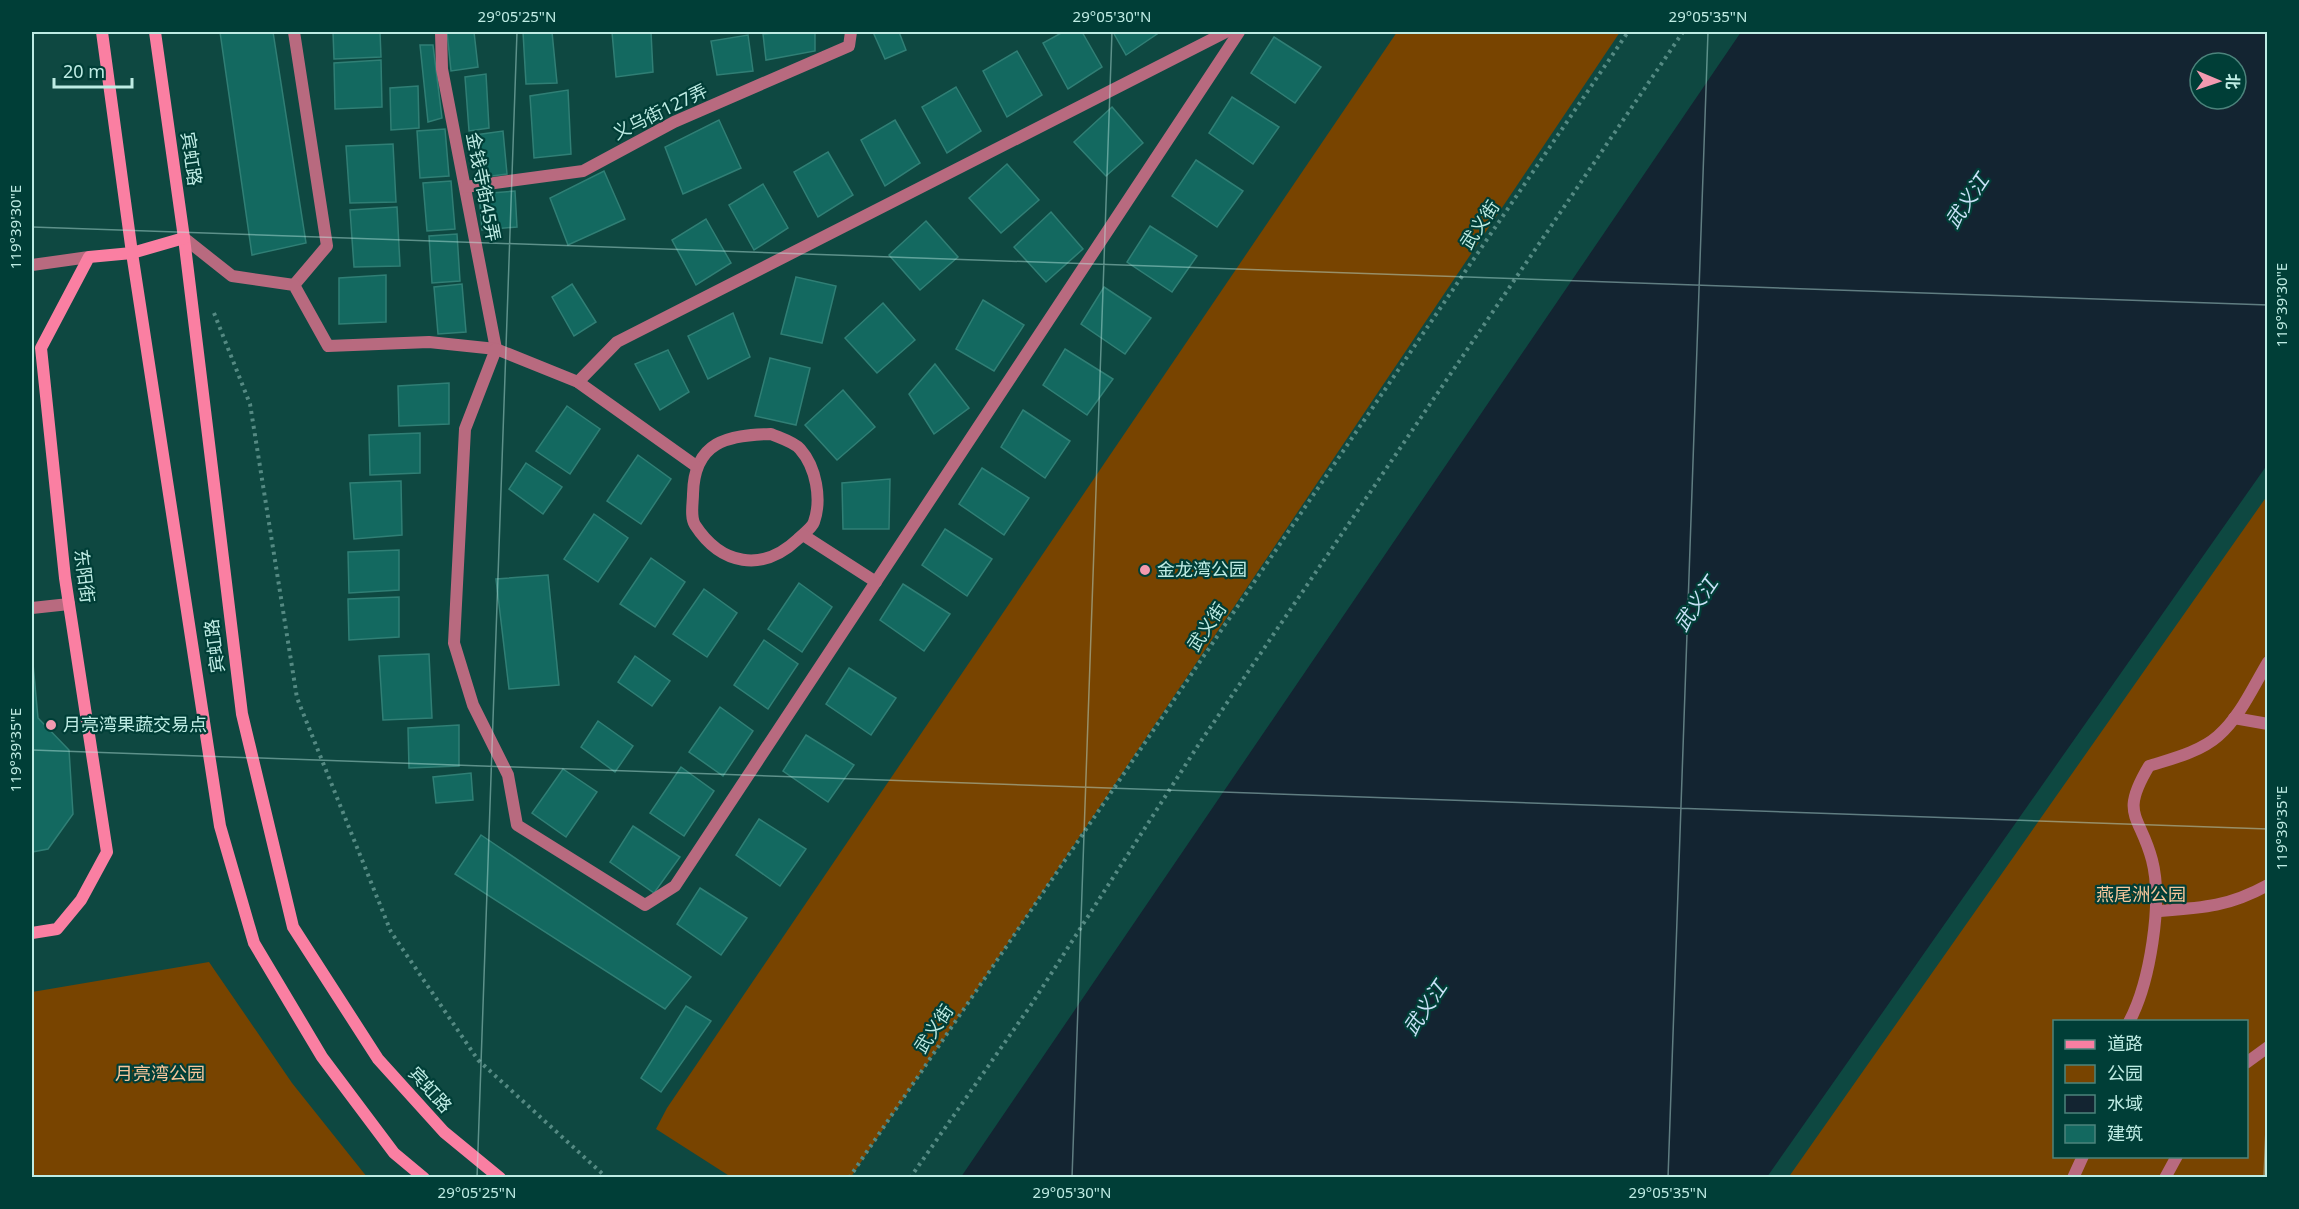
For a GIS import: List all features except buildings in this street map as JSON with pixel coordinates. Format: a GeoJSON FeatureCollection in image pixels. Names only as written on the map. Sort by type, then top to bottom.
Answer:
{"type":"FeatureCollection","features":[{"type":"Feature","properties":{"kind":"main road","name":"宾虹路"},"geometry":{"type":"LineString","coordinates":[[102,32],[132,253],[220,826],[254,944],[322,1057],[394,1153],[424,1178]]}},
{"type":"Feature","properties":{"kind":"main road","name":"宾虹路"},"geometry":{"type":"LineString","coordinates":[[155,32],[184,238],[242,714],[293,927],[378,1059],[444,1132],[500,1178]]}},
{"type":"Feature","properties":{"kind":"main road"},"geometry":{"type":"LineString","coordinates":[[89,257],[132,253],[184,238]]}},
{"type":"Feature","properties":{"kind":"main road","name":"东阳街"},"geometry":{"type":"LineString","coordinates":[[32,933],[57,929],[81,900],[107,852],[69,604],[41,348],[89,257]]}},
{"type":"Feature","properties":{"kind":"street"},"geometry":{"type":"LineString","coordinates":[[294,32],[327,246],[294,285]]}},
{"type":"Feature","properties":{"kind":"street","name":"金钱寺街45弄"},"geometry":{"type":"LineString","coordinates":[[441,32],[442,69],[496,350]]}},
{"type":"Feature","properties":{"kind":"street","name":"义乌街127弄"},"geometry":{"type":"LineString","coordinates":[[465,187],[583,171],[674,122],[849,46],[851,32]]}},
{"type":"Feature","properties":{"kind":"street"},"geometry":{"type":"LineString","coordinates":[[578,382],[617,342],[1226,32]]}},
{"type":"Feature","properties":{"kind":"street"},"geometry":{"type":"LineString","coordinates":[[496,350],[465,429],[454,643],[473,705],[508,775],[516,825],[645,905],[675,886],[1239,32]]}},
{"type":"Feature","properties":{"kind":"street"},"geometry":{"type":"LineString","coordinates":[[184,238],[232,276],[294,285]]}},
{"type":"Feature","properties":{"kind":"street"},"geometry":{"type":"LineString","coordinates":[[32,265],[89,257]]}},
{"type":"Feature","properties":{"kind":"street"},"geometry":{"type":"LineString","coordinates":[[294,285],[328,346],[429,342],[496,350],[578,382],[696,466]]}},
{"type":"Feature","properties":{"kind":"street"},"geometry":{"type":"LineString","coordinates":[[771,434],[799,447],[813,470],[818,499],[814,524],[803,535],[789,548],[750,562],[727,556],[708,544],[693,522],[696,466],[716,443],[737,435],[771,434]]}},
{"type":"Feature","properties":{"kind":"street"},"geometry":{"type":"LineString","coordinates":[[803,535],[876,582]]}},
{"type":"Feature","properties":{"kind":"street"},"geometry":{"type":"LineString","coordinates":[[32,608],[69,604]]}},
{"type":"Feature","properties":{"kind":"street"},"geometry":{"type":"LineString","coordinates":[[2130,1020],[2147,963],[2158,911],[2152,860],[2134,818],[2135,789],[2149,766],[2182,756],[2217,737],[2234,718],[2268,662]]}},
{"type":"Feature","properties":{"kind":"street"},"geometry":{"type":"LineString","coordinates":[[2234,718],[2268,724]]}},
{"type":"Feature","properties":{"kind":"street"},"geometry":{"type":"LineString","coordinates":[[2158,911],[2206,908],[2240,900],[2268,885]]}},
{"type":"Feature","properties":{"kind":"street"},"geometry":{"type":"LineString","coordinates":[[2248,1062],[2268,1047]]}},
{"type":"Feature","properties":{"kind":"street"},"geometry":{"type":"LineString","coordinates":[[2073,1178],[2082,1158]]}},
{"type":"Feature","properties":{"kind":"street"},"geometry":{"type":"LineString","coordinates":[[2166,1178],[2176,1158]]}},
{"type":"Feature","properties":{"kind":"path","name":"武义街"},"geometry":{"type":"LineString","coordinates":[[849,1178],[1628,32]]}},
{"type":"Feature","properties":{"kind":"path"},"geometry":{"type":"LineString","coordinates":[[910,1178],[1031,1005],[1199,744],[1683,32]]}},
{"type":"Feature","properties":{"kind":"path"},"geometry":{"type":"LineString","coordinates":[[210,304],[250,404],[297,698],[390,932],[478,1060],[607,1178]]}},
{"type":"Feature","properties":{"kind":"green space","name":"金龙湾公园"},"geometry":{"type":"Polygon","coordinates":[[[1397,32],[1620,32],[851,1177],[731,1177],[656,1129],[667,1108],[1397,32]]]}},
{"type":"Feature","properties":{"kind":"green space","name":"燕尾洲公园"},"geometry":{"type":"Polygon","coordinates":[[[2267,496],[2267,1177],[1788,1178],[2267,496]]]}},
{"type":"Feature","properties":{"kind":"green space","name":"月亮湾公园"},"geometry":{"type":"Polygon","coordinates":[[[209,962],[292,1083],[367,1177],[32,1177],[32,992],[209,962]]]}},
{"type":"Feature","properties":{"kind":"water","name":"武义江"},"geometry":{"type":"Polygon","coordinates":[[[1741,32],[2267,32],[2267,465],[1767,1177],[961,1177],[1741,32]]]}},
{"type":"Feature","properties":{"kind":"place","name":"金龙湾公园"},"geometry":{"type":"Point","coordinates":[1145,570]}},
{"type":"Feature","properties":{"kind":"place","name":"月亮湾果蔬交易点"},"geometry":{"type":"Point","coordinates":[51,725]}}]}
